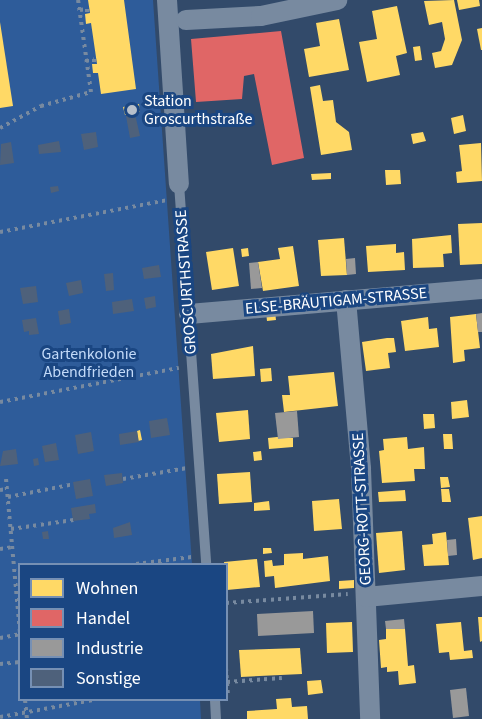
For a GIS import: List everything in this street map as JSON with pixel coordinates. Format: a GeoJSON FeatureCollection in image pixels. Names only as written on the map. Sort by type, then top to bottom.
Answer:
{"type":"FeatureCollection","features":[{"type":"Feature","properties":{"kind":"street","name":"GROSCURTHSTRASSE"},"geometry":{"type":"LineString","coordinates":[[167,0],[180,191]]}},
{"type":"Feature","properties":{"kind":"street"},"geometry":{"type":"LineString","coordinates":[[186,20],[261,16],[335,0]]}},
{"type":"Feature","properties":{"kind":"street","name":"ELSE-BRÄUTIGAM-STRASSE"},"geometry":{"type":"LineString","coordinates":[[189,314],[482,289]]}},
{"type":"Feature","properties":{"kind":"street","name":"GEORG-ROTT-STRASSE"},"geometry":{"type":"LineString","coordinates":[[346,300],[359,441],[370,719]]}},
{"type":"Feature","properties":{"kind":"street"},"geometry":{"type":"LineString","coordinates":[[366,597],[482,586]]}},
{"type":"Feature","properties":{"kind":"lane","name":"GROSCURTHSTRASSE"},"geometry":{"type":"LineString","coordinates":[[180,191],[205,560]]}},
{"type":"Feature","properties":{"kind":"lane"},"geometry":{"type":"LineString","coordinates":[[214,701],[216,719]]}},
{"type":"Feature","properties":{"kind":"path"},"geometry":{"type":"LineString","coordinates":[[0,128],[41,106],[91,92],[78,0]]}},
{"type":"Feature","properties":{"kind":"path"},"geometry":{"type":"LineString","coordinates":[[80,10],[87,9],[87,13]]}},
{"type":"Feature","properties":{"kind":"path"},"geometry":{"type":"LineString","coordinates":[[86,60],[94,59],[94,64]]}},
{"type":"Feature","properties":{"kind":"path"},"geometry":{"type":"LineString","coordinates":[[0,232],[180,191]]}},
{"type":"Feature","properties":{"kind":"path"},"geometry":{"type":"LineString","coordinates":[[0,402],[192,366]]}},
{"type":"Feature","properties":{"kind":"path"},"geometry":{"type":"LineString","coordinates":[[123,479],[199,465]]}},
{"type":"Feature","properties":{"kind":"path"},"geometry":{"type":"LineString","coordinates":[[6,479],[18,589]]}},
{"type":"Feature","properties":{"kind":"path"},"geometry":{"type":"LineString","coordinates":[[8,496],[74,484]]}},
{"type":"Feature","properties":{"kind":"path"},"geometry":{"type":"LineString","coordinates":[[0,490],[7,489]]}},
{"type":"Feature","properties":{"kind":"path"},"geometry":{"type":"LineString","coordinates":[[11,529],[73,520]]}},
{"type":"Feature","properties":{"kind":"path"},"geometry":{"type":"LineString","coordinates":[[0,549],[12,547]]}},
{"type":"Feature","properties":{"kind":"path"},"geometry":{"type":"LineString","coordinates":[[153,563],[205,560]]}},
{"type":"Feature","properties":{"kind":"path"},"geometry":{"type":"LineString","coordinates":[[228,603],[359,593],[366,597]]}},
{"type":"Feature","properties":{"kind":"path"},"geometry":{"type":"LineString","coordinates":[[0,638],[18,634]]}},
{"type":"Feature","properties":{"kind":"path"},"geometry":{"type":"LineString","coordinates":[[0,664],[18,662]]}},
{"type":"Feature","properties":{"kind":"path"},"geometry":{"type":"LineString","coordinates":[[228,682],[282,678]]}},
{"type":"Feature","properties":{"kind":"path"},"geometry":{"type":"LineString","coordinates":[[25,701],[27,719]]}},
{"type":"Feature","properties":{"kind":"path"},"geometry":{"type":"LineString","coordinates":[[0,717],[84,701]]}},
{"type":"Feature","properties":{"kind":"green space","name":"Gartenkolonie Abendfrieden"},"geometry":{"type":"Polygon","coordinates":[[[0,0],[153,0],[192,563],[18,563],[18,701],[200,701],[201,719],[0,719],[0,0]]]}},
{"type":"Feature","properties":{"kind":"building: Wohnen"},"geometry":{"type":"Polygon","coordinates":[[[88,0],[124,0],[136,89],[101,94],[98,73],[93,73],[92,64],[97,64],[91,23],[86,24],[85,14],[90,13],[88,0]]]}},
{"type":"Feature","properties":{"kind":"building: Wohnen"},"geometry":{"type":"Polygon","coordinates":[[[454,0],[462,40],[452,65],[435,68],[432,53],[441,51],[445,39],[442,22],[429,25],[424,1],[454,0]]]}},
{"type":"Feature","properties":{"kind":"building: Wohnen"},"geometry":{"type":"Polygon","coordinates":[[[457,0],[479,0],[480,6],[459,10],[457,0]]]}},
{"type":"Feature","properties":{"kind":"building: Wohnen"},"geometry":{"type":"Polygon","coordinates":[[[397,6],[407,53],[396,56],[400,75],[367,82],[359,42],[377,39],[372,11],[397,6]]]}},
{"type":"Feature","properties":{"kind":"building: Wohnen"},"geometry":{"type":"Polygon","coordinates":[[[339,19],[349,70],[309,77],[304,49],[320,46],[316,23],[339,19]]]}},
{"type":"Feature","properties":{"kind":"building: Wohnen"},"geometry":{"type":"Polygon","coordinates":[[[0,22],[13,106],[0,108],[0,22]]]}},
{"type":"Feature","properties":{"kind":"building: Wohnen"},"geometry":{"type":"Polygon","coordinates":[[[482,28],[482,50],[481,50],[477,29],[482,28]]]}},
{"type":"Feature","properties":{"kind":"building: Wohnen"},"geometry":{"type":"Polygon","coordinates":[[[420,46],[422,60],[415,61],[413,47],[420,46]]]}},
{"type":"Feature","properties":{"kind":"building: Wohnen"},"geometry":{"type":"Polygon","coordinates":[[[320,85],[323,101],[333,100],[336,122],[349,132],[352,150],[321,155],[310,87],[320,85]]]}},
{"type":"Feature","properties":{"kind":"building: Wohnen","name":"Station Groscurthstraße"},"geometry":{"type":"Polygon","coordinates":[[[139,104],[140,112],[125,115],[123,107],[139,104]]]}},
{"type":"Feature","properties":{"kind":"building: Wohnen"},"geometry":{"type":"Polygon","coordinates":[[[463,115],[466,131],[454,134],[451,118],[463,115]]]}},
{"type":"Feature","properties":{"kind":"building: Wohnen"},"geometry":{"type":"Polygon","coordinates":[[[423,132],[426,141],[413,144],[411,134],[423,132]]]}},
{"type":"Feature","properties":{"kind":"building: Wohnen"},"geometry":{"type":"Polygon","coordinates":[[[481,143],[482,181],[457,183],[456,172],[462,171],[459,145],[481,143]]]}},
{"type":"Feature","properties":{"kind":"building: Wohnen"},"geometry":{"type":"Polygon","coordinates":[[[385,170],[400,170],[401,184],[386,185],[385,170]]]}},
{"type":"Feature","properties":{"kind":"building: Wohnen"},"geometry":{"type":"Polygon","coordinates":[[[331,173],[331,179],[312,180],[311,174],[331,173]]]}},
{"type":"Feature","properties":{"kind":"building: Wohnen"},"geometry":{"type":"Polygon","coordinates":[[[482,223],[482,264],[460,265],[458,224],[482,223]]]}},
{"type":"Feature","properties":{"kind":"building: Wohnen"},"geometry":{"type":"Polygon","coordinates":[[[451,235],[452,253],[443,254],[444,267],[413,268],[412,239],[451,235]]]}},
{"type":"Feature","properties":{"kind":"building: Wohnen"},"geometry":{"type":"Polygon","coordinates":[[[344,238],[347,275],[321,276],[318,240],[344,238]]]}},
{"type":"Feature","properties":{"kind":"building: Wohnen"},"geometry":{"type":"Polygon","coordinates":[[[396,244],[396,253],[404,252],[405,270],[368,272],[366,246],[396,244]]]}},
{"type":"Feature","properties":{"kind":"building: Wohnen"},"geometry":{"type":"Polygon","coordinates":[[[293,246],[299,286],[263,291],[258,262],[280,259],[278,248],[293,246]]]}},
{"type":"Feature","properties":{"kind":"building: Wohnen"},"geometry":{"type":"Polygon","coordinates":[[[233,248],[239,286],[212,290],[206,252],[233,248]]]}},
{"type":"Feature","properties":{"kind":"building: Wohnen"},"geometry":{"type":"Polygon","coordinates":[[[248,248],[249,256],[242,257],[241,249],[248,248]]]}},
{"type":"Feature","properties":{"kind":"building: Wohnen"},"geometry":{"type":"Polygon","coordinates":[[[275,311],[276,320],[267,321],[266,312],[275,311]]]}},
{"type":"Feature","properties":{"kind":"building: Wohnen"},"geometry":{"type":"Polygon","coordinates":[[[476,314],[480,348],[464,350],[465,361],[453,363],[450,317],[476,314]]]}},
{"type":"Feature","properties":{"kind":"building: Wohnen"},"geometry":{"type":"Polygon","coordinates":[[[428,317],[429,329],[437,328],[439,347],[405,351],[401,321],[428,317]]]}},
{"type":"Feature","properties":{"kind":"building: Wohnen"},"geometry":{"type":"Polygon","coordinates":[[[394,338],[396,352],[388,353],[390,368],[366,371],[362,342],[394,338]]]}},
{"type":"Feature","properties":{"kind":"building: Wohnen"},"geometry":{"type":"Polygon","coordinates":[[[253,346],[255,376],[213,379],[211,354],[253,346]]]}},
{"type":"Feature","properties":{"kind":"building: Wohnen"},"geometry":{"type":"Polygon","coordinates":[[[271,368],[272,381],[261,382],[260,369],[271,368]]]}},
{"type":"Feature","properties":{"kind":"building: Wohnen"},"geometry":{"type":"Polygon","coordinates":[[[334,372],[338,406],[284,412],[282,395],[290,395],[288,376],[334,372]]]}},
{"type":"Feature","properties":{"kind":"building: Wohnen"},"geometry":{"type":"Polygon","coordinates":[[[467,400],[469,417],[452,419],[451,402],[467,400]]]}},
{"type":"Feature","properties":{"kind":"building: Wohnen"},"geometry":{"type":"Polygon","coordinates":[[[248,410],[250,439],[219,442],[216,413],[248,410]]]}},
{"type":"Feature","properties":{"kind":"building: Wohnen"},"geometry":{"type":"Polygon","coordinates":[[[423,414],[434,414],[435,428],[424,429],[423,414]]]}},
{"type":"Feature","properties":{"kind":"building: Wohnen"},"geometry":{"type":"Polygon","coordinates":[[[140,430],[142,440],[138,441],[137,431],[140,430]]]}},
{"type":"Feature","properties":{"kind":"building: Wohnen"},"geometry":{"type":"Polygon","coordinates":[[[443,434],[452,434],[453,449],[444,449],[443,434]]]}},
{"type":"Feature","properties":{"kind":"building: Wohnen"},"geometry":{"type":"Polygon","coordinates":[[[407,437],[408,449],[424,447],[425,469],[414,469],[415,481],[382,483],[379,451],[384,450],[383,439],[407,437]]]}},
{"type":"Feature","properties":{"kind":"building: Wohnen"},"geometry":{"type":"Polygon","coordinates":[[[268,438],[293,438],[293,447],[269,449],[268,438]]]}},
{"type":"Feature","properties":{"kind":"building: Wohnen"},"geometry":{"type":"Polygon","coordinates":[[[261,451],[262,460],[254,461],[253,452],[261,451]]]}},
{"type":"Feature","properties":{"kind":"building: Wohnen"},"geometry":{"type":"Polygon","coordinates":[[[250,472],[252,502],[219,504],[217,474],[250,472]]]}},
{"type":"Feature","properties":{"kind":"building: Wohnen"},"geometry":{"type":"Polygon","coordinates":[[[440,477],[448,477],[450,487],[441,488],[440,477]]]}},
{"type":"Feature","properties":{"kind":"building: Wohnen"},"geometry":{"type":"Polygon","coordinates":[[[441,489],[449,489],[451,502],[442,502],[441,489]]]}},
{"type":"Feature","properties":{"kind":"building: Wohnen"},"geometry":{"type":"Polygon","coordinates":[[[405,490],[406,501],[379,502],[378,492],[405,490]]]}},
{"type":"Feature","properties":{"kind":"building: Wohnen"},"geometry":{"type":"Polygon","coordinates":[[[339,499],[342,529],[314,531],[312,501],[339,499]]]}},
{"type":"Feature","properties":{"kind":"building: Wohnen"},"geometry":{"type":"Polygon","coordinates":[[[269,501],[270,510],[254,511],[254,503],[269,501]]]}},
{"type":"Feature","properties":{"kind":"building: Wohnen"},"geometry":{"type":"Polygon","coordinates":[[[482,516],[482,558],[473,560],[468,518],[482,516]]]}},
{"type":"Feature","properties":{"kind":"building: Wohnen"},"geometry":{"type":"Polygon","coordinates":[[[402,531],[405,570],[379,573],[376,533],[402,531]]]}},
{"type":"Feature","properties":{"kind":"building: Wohnen"},"geometry":{"type":"Polygon","coordinates":[[[446,532],[449,565],[424,566],[422,545],[433,544],[432,534],[446,532]]]}},
{"type":"Feature","properties":{"kind":"building: Wohnen"},"geometry":{"type":"Polygon","coordinates":[[[263,548],[271,548],[272,553],[263,554],[263,548]]]}},
{"type":"Feature","properties":{"kind":"building: Wohnen"},"geometry":{"type":"Polygon","coordinates":[[[303,553],[303,559],[328,556],[330,581],[275,588],[274,576],[265,577],[264,561],[272,560],[273,566],[284,565],[284,554],[303,553]]]}},
{"type":"Feature","properties":{"kind":"building: Wohnen"},"geometry":{"type":"Polygon","coordinates":[[[257,559],[260,587],[228,590],[228,563],[224,562],[257,559]]]}},
{"type":"Feature","properties":{"kind":"building: Wohnen"},"geometry":{"type":"Polygon","coordinates":[[[354,580],[354,588],[339,589],[339,581],[354,580]]]}},
{"type":"Feature","properties":{"kind":"building: Wohnen"},"geometry":{"type":"Polygon","coordinates":[[[478,617],[482,617],[482,641],[480,642],[478,617]]]}},
{"type":"Feature","properties":{"kind":"building: Wohnen"},"geometry":{"type":"Polygon","coordinates":[[[352,622],[353,652],[327,653],[326,623],[352,622]]]}},
{"type":"Feature","properties":{"kind":"building: Wohnen"},"geometry":{"type":"Polygon","coordinates":[[[461,622],[464,651],[472,650],[473,658],[450,660],[449,652],[439,653],[436,624],[461,622]]]}},
{"type":"Feature","properties":{"kind":"building: Wohnen"},"geometry":{"type":"Polygon","coordinates":[[[386,629],[405,629],[408,666],[414,665],[416,683],[399,685],[398,671],[387,672],[387,667],[381,668],[379,640],[386,639],[386,629]]]}},
{"type":"Feature","properties":{"kind":"building: Wohnen"},"geometry":{"type":"Polygon","coordinates":[[[300,648],[302,674],[241,677],[239,650],[300,648]]]}},
{"type":"Feature","properties":{"kind":"building: Wohnen"},"geometry":{"type":"Polygon","coordinates":[[[321,680],[323,693],[308,695],[307,681],[321,680]]]}},
{"type":"Feature","properties":{"kind":"building: Wohnen"},"geometry":{"type":"Polygon","coordinates":[[[291,698],[292,707],[307,706],[308,719],[247,719],[247,711],[277,709],[276,699],[291,698]]]}},
{"type":"Feature","properties":{"kind":"building: Handel"},"geometry":{"type":"Polygon","coordinates":[[[281,31],[304,158],[272,165],[254,74],[244,76],[242,99],[196,102],[191,39],[281,31]]]}},
{"type":"Feature","properties":{"kind":"building: Industrie"},"geometry":{"type":"Polygon","coordinates":[[[355,258],[356,274],[347,275],[346,259],[355,258]]]}},
{"type":"Feature","properties":{"kind":"building: Industrie"},"geometry":{"type":"Polygon","coordinates":[[[258,262],[262,288],[251,289],[249,263],[258,262]]]}},
{"type":"Feature","properties":{"kind":"building: Industrie"},"geometry":{"type":"Polygon","coordinates":[[[482,313],[482,332],[478,332],[476,314],[482,313]]]}},
{"type":"Feature","properties":{"kind":"building: Industrie"},"geometry":{"type":"Polygon","coordinates":[[[297,411],[299,437],[278,439],[275,413],[297,411]]]}},
{"type":"Feature","properties":{"kind":"building: Industrie"},"geometry":{"type":"Polygon","coordinates":[[[456,539],[457,555],[448,556],[447,540],[456,539]]]}},
{"type":"Feature","properties":{"kind":"building: Industrie"},"geometry":{"type":"Polygon","coordinates":[[[313,611],[314,633],[258,636],[257,614],[313,611]]]}},
{"type":"Feature","properties":{"kind":"building: Industrie"},"geometry":{"type":"Polygon","coordinates":[[[404,619],[405,629],[386,629],[385,621],[404,619]]]}},
{"type":"Feature","properties":{"kind":"building: Industrie"},"geometry":{"type":"Polygon","coordinates":[[[466,688],[469,716],[453,718],[450,690],[466,688]]]}},
{"type":"Feature","properties":{"kind":"building: Sonstige"},"geometry":{"type":"Polygon","coordinates":[[[135,114],[140,136],[130,138],[126,116],[135,114]]]}},
{"type":"Feature","properties":{"kind":"building: Sonstige"},"geometry":{"type":"Polygon","coordinates":[[[96,132],[98,147],[84,150],[81,134],[96,132]]]}},
{"type":"Feature","properties":{"kind":"building: Sonstige"},"geometry":{"type":"Polygon","coordinates":[[[59,141],[61,152],[39,154],[38,145],[59,141]]]}},
{"type":"Feature","properties":{"kind":"building: Sonstige"},"geometry":{"type":"Polygon","coordinates":[[[11,142],[14,163],[0,165],[1,144],[11,142]]]}},
{"type":"Feature","properties":{"kind":"building: Sonstige"},"geometry":{"type":"Polygon","coordinates":[[[58,186],[59,191],[51,193],[50,187],[58,186]]]}},
{"type":"Feature","properties":{"kind":"building: Sonstige"},"geometry":{"type":"Polygon","coordinates":[[[159,265],[161,277],[144,279],[142,268],[159,265]]]}},
{"type":"Feature","properties":{"kind":"building: Sonstige"},"geometry":{"type":"Polygon","coordinates":[[[113,273],[114,290],[106,291],[104,274],[113,273]]]}},
{"type":"Feature","properties":{"kind":"building: Sonstige"},"geometry":{"type":"Polygon","coordinates":[[[81,280],[83,293],[69,296],[66,283],[81,280]]]}},
{"type":"Feature","properties":{"kind":"building: Sonstige"},"geometry":{"type":"Polygon","coordinates":[[[36,286],[38,302],[23,304],[20,288],[36,286]]]}},
{"type":"Feature","properties":{"kind":"building: Sonstige"},"geometry":{"type":"Polygon","coordinates":[[[155,296],[156,307],[146,309],[144,298],[155,296]]]}},
{"type":"Feature","properties":{"kind":"building: Sonstige"},"geometry":{"type":"Polygon","coordinates":[[[132,299],[134,311],[113,314],[112,302],[132,299]]]}},
{"type":"Feature","properties":{"kind":"building: Sonstige"},"geometry":{"type":"Polygon","coordinates":[[[69,309],[71,323],[60,325],[58,311],[69,309]]]}},
{"type":"Feature","properties":{"kind":"building: Sonstige"},"geometry":{"type":"Polygon","coordinates":[[[36,318],[39,334],[29,335],[29,331],[24,332],[22,320],[36,318]]]}},
{"type":"Feature","properties":{"kind":"building: Sonstige"},"geometry":{"type":"Polygon","coordinates":[[[167,418],[170,435],[151,438],[149,421],[167,418]]]}},
{"type":"Feature","properties":{"kind":"building: Sonstige"},"geometry":{"type":"Polygon","coordinates":[[[137,431],[139,442],[120,445],[119,434],[137,431]]]}},
{"type":"Feature","properties":{"kind":"building: Sonstige"},"geometry":{"type":"Polygon","coordinates":[[[91,432],[94,451],[78,454],[75,435],[91,432]]]}},
{"type":"Feature","properties":{"kind":"building: Sonstige"},"geometry":{"type":"Polygon","coordinates":[[[56,443],[59,460],[45,462],[42,446],[56,443]]]}},
{"type":"Feature","properties":{"kind":"building: Sonstige"},"geometry":{"type":"Polygon","coordinates":[[[16,449],[18,464],[0,466],[3,451],[16,449]]]}},
{"type":"Feature","properties":{"kind":"building: Sonstige"},"geometry":{"type":"Polygon","coordinates":[[[38,458],[39,465],[34,466],[33,459],[38,458]]]}},
{"type":"Feature","properties":{"kind":"building: Sonstige"},"geometry":{"type":"Polygon","coordinates":[[[122,473],[123,483],[106,486],[104,475],[122,473]]]}},
{"type":"Feature","properties":{"kind":"building: Sonstige"},"geometry":{"type":"Polygon","coordinates":[[[90,479],[93,496],[76,499],[73,482],[90,479]]]}},
{"type":"Feature","properties":{"kind":"building: Sonstige"},"geometry":{"type":"Polygon","coordinates":[[[95,504],[96,513],[89,514],[90,519],[73,521],[71,508],[95,504]]]}},
{"type":"Feature","properties":{"kind":"building: Sonstige"},"geometry":{"type":"Polygon","coordinates":[[[130,522],[132,535],[114,538],[113,528],[130,522]]]}},
{"type":"Feature","properties":{"kind":"building: Sonstige"},"geometry":{"type":"Polygon","coordinates":[[[48,531],[49,539],[43,539],[42,532],[48,531]]]}},
{"type":"Feature","properties":{"kind":"place","name":"Station Groscurthstraße"},"geometry":{"type":"Point","coordinates":[132,110]}}]}
